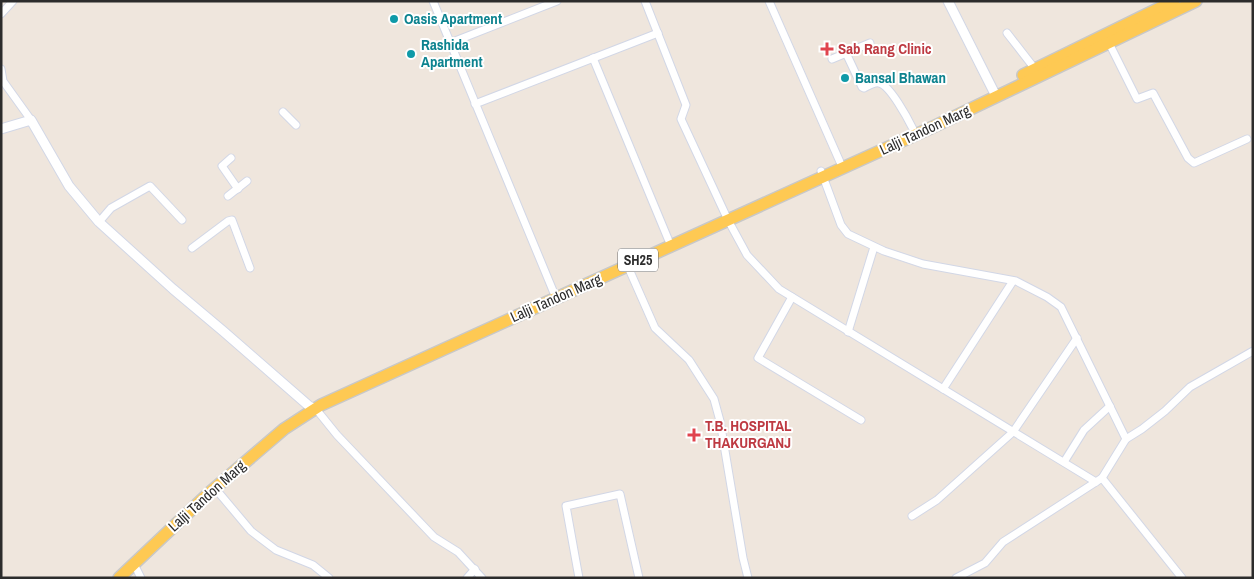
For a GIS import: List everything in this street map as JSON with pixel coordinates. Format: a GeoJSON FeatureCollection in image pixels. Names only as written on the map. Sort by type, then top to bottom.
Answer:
{"type":"FeatureCollection","features":[{"type":"Feature","properties":{"kind":"main road","name":"Lalji Tandon Marg"},"geometry":{"type":"LineString","coordinates":[[111,578],[213,486],[312,407],[995,93],[1036,69],[1174,1]]}},
{"type":"Feature","properties":{"kind":"main road","name":"Lalji Tandon Marg"},"geometry":{"type":"LineString","coordinates":[[822,174],[840,162],[1109,43],[1196,1]]}},
{"type":"Feature","properties":{"kind":"main road","name":"Lalji Tandon Marg"},"geometry":{"type":"LineString","coordinates":[[119,578],[213,486]]}},
{"type":"Feature","properties":{"kind":"street"},"geometry":{"type":"LineString","coordinates":[[1,14],[13,1]]}},
{"type":"Feature","properties":{"kind":"street"},"geometry":{"type":"LineString","coordinates":[[432,1],[555,295]]}},
{"type":"Feature","properties":{"kind":"street"},"geometry":{"type":"LineString","coordinates":[[450,43],[556,1]]}},
{"type":"Feature","properties":{"kind":"street"},"geometry":{"type":"LineString","coordinates":[[645,1],[686,105],[681,119],[726,217],[747,254],[779,288],[792,297],[1013,432],[1099,480],[1172,563],[1182,578]]}},
{"type":"Feature","properties":{"kind":"street"},"geometry":{"type":"LineString","coordinates":[[769,1],[840,162]]}},
{"type":"Feature","properties":{"kind":"street"},"geometry":{"type":"LineString","coordinates":[[948,1],[995,93]]}},
{"type":"Feature","properties":{"kind":"street"},"geometry":{"type":"LineString","coordinates":[[475,104],[658,33]]}},
{"type":"Feature","properties":{"kind":"street"},"geometry":{"type":"LineString","coordinates":[[1007,33],[1036,69]]}},
{"type":"Feature","properties":{"kind":"street"},"geometry":{"type":"LineString","coordinates":[[832,59],[870,43]]}},
{"type":"Feature","properties":{"kind":"street"},"geometry":{"type":"LineString","coordinates":[[1109,43],[1137,99],[1153,93],[1188,158],[1194,164],[1247,139]]}},
{"type":"Feature","properties":{"kind":"street"},"geometry":{"type":"LineString","coordinates":[[846,53],[862,87],[877,83],[882,84],[900,104],[913,129]]}},
{"type":"Feature","properties":{"kind":"street"},"geometry":{"type":"LineString","coordinates":[[593,58],[670,243]]}},
{"type":"Feature","properties":{"kind":"street"},"geometry":{"type":"LineString","coordinates":[[1,69],[2,79],[32,120],[69,186],[99,222],[172,289],[312,407],[434,537],[458,552],[482,578]]}},
{"type":"Feature","properties":{"kind":"street"},"geometry":{"type":"LineString","coordinates":[[283,112],[296,125]]}},
{"type":"Feature","properties":{"kind":"street"},"geometry":{"type":"LineString","coordinates":[[1,129],[32,120]]}},
{"type":"Feature","properties":{"kind":"street"},"geometry":{"type":"LineString","coordinates":[[231,158],[222,166],[238,189]]}},
{"type":"Feature","properties":{"kind":"street"},"geometry":{"type":"LineString","coordinates":[[822,174],[841,225],[848,234],[874,247],[923,264],[1013,281],[1046,297],[1061,308],[1078,338],[1126,439]]}},
{"type":"Feature","properties":{"kind":"street"},"geometry":{"type":"LineString","coordinates":[[228,196],[247,181]]}},
{"type":"Feature","properties":{"kind":"street"},"geometry":{"type":"LineString","coordinates":[[99,222],[111,208],[150,186],[182,220]]}},
{"type":"Feature","properties":{"kind":"street"},"geometry":{"type":"LineString","coordinates":[[192,248],[232,220],[250,268]]}},
{"type":"Feature","properties":{"kind":"street"},"geometry":{"type":"LineString","coordinates":[[848,332],[874,247]]}},
{"type":"Feature","properties":{"kind":"street"},"geometry":{"type":"LineString","coordinates":[[626,263],[655,328],[689,360],[714,399],[720,421],[742,553],[748,578]]}},
{"type":"Feature","properties":{"kind":"street"},"geometry":{"type":"LineString","coordinates":[[943,389],[1013,281]]}},
{"type":"Feature","properties":{"kind":"street"},"geometry":{"type":"LineString","coordinates":[[792,297],[758,358],[861,420]]}},
{"type":"Feature","properties":{"kind":"street"},"geometry":{"type":"LineString","coordinates":[[912,516],[936,500],[1013,432],[1078,338]]}},
{"type":"Feature","properties":{"kind":"street"},"geometry":{"type":"LineString","coordinates":[[956,578],[985,562],[1003,542],[1099,480],[1126,439],[1165,411],[1190,387],[1253,351]]}},
{"type":"Feature","properties":{"kind":"street"},"geometry":{"type":"LineString","coordinates":[[1064,462],[1084,430],[1110,406]]}},
{"type":"Feature","properties":{"kind":"street"},"geometry":{"type":"LineString","coordinates":[[213,486],[251,531],[276,550],[313,565],[329,578]]}},
{"type":"Feature","properties":{"kind":"street"},"geometry":{"type":"LineString","coordinates":[[579,578],[566,506],[620,494],[639,578]]}},
{"type":"Feature","properties":{"kind":"street"},"geometry":{"type":"LineString","coordinates":[[134,564],[141,578]]}},
{"type":"Feature","properties":{"kind":"street"},"geometry":{"type":"LineString","coordinates":[[467,578],[474,570]]}},
{"type":"Feature","properties":{"kind":"place","name":"Oasis Apartment"},"geometry":{"type":"Point","coordinates":[394,19]}},
{"type":"Feature","properties":{"kind":"place","name":"Sab Rang Clinic"},"geometry":{"type":"Point","coordinates":[827,49]}},
{"type":"Feature","properties":{"kind":"place","name":"Rashida Apartment"},"geometry":{"type":"Point","coordinates":[411,54]}},
{"type":"Feature","properties":{"kind":"place","name":"Bansal Bhawan"},"geometry":{"type":"Point","coordinates":[845,78]}},
{"type":"Feature","properties":{"kind":"place","name":"T.B. HOSPITAL THAKURGANJ"},"geometry":{"type":"Point","coordinates":[694,435]}}]}
